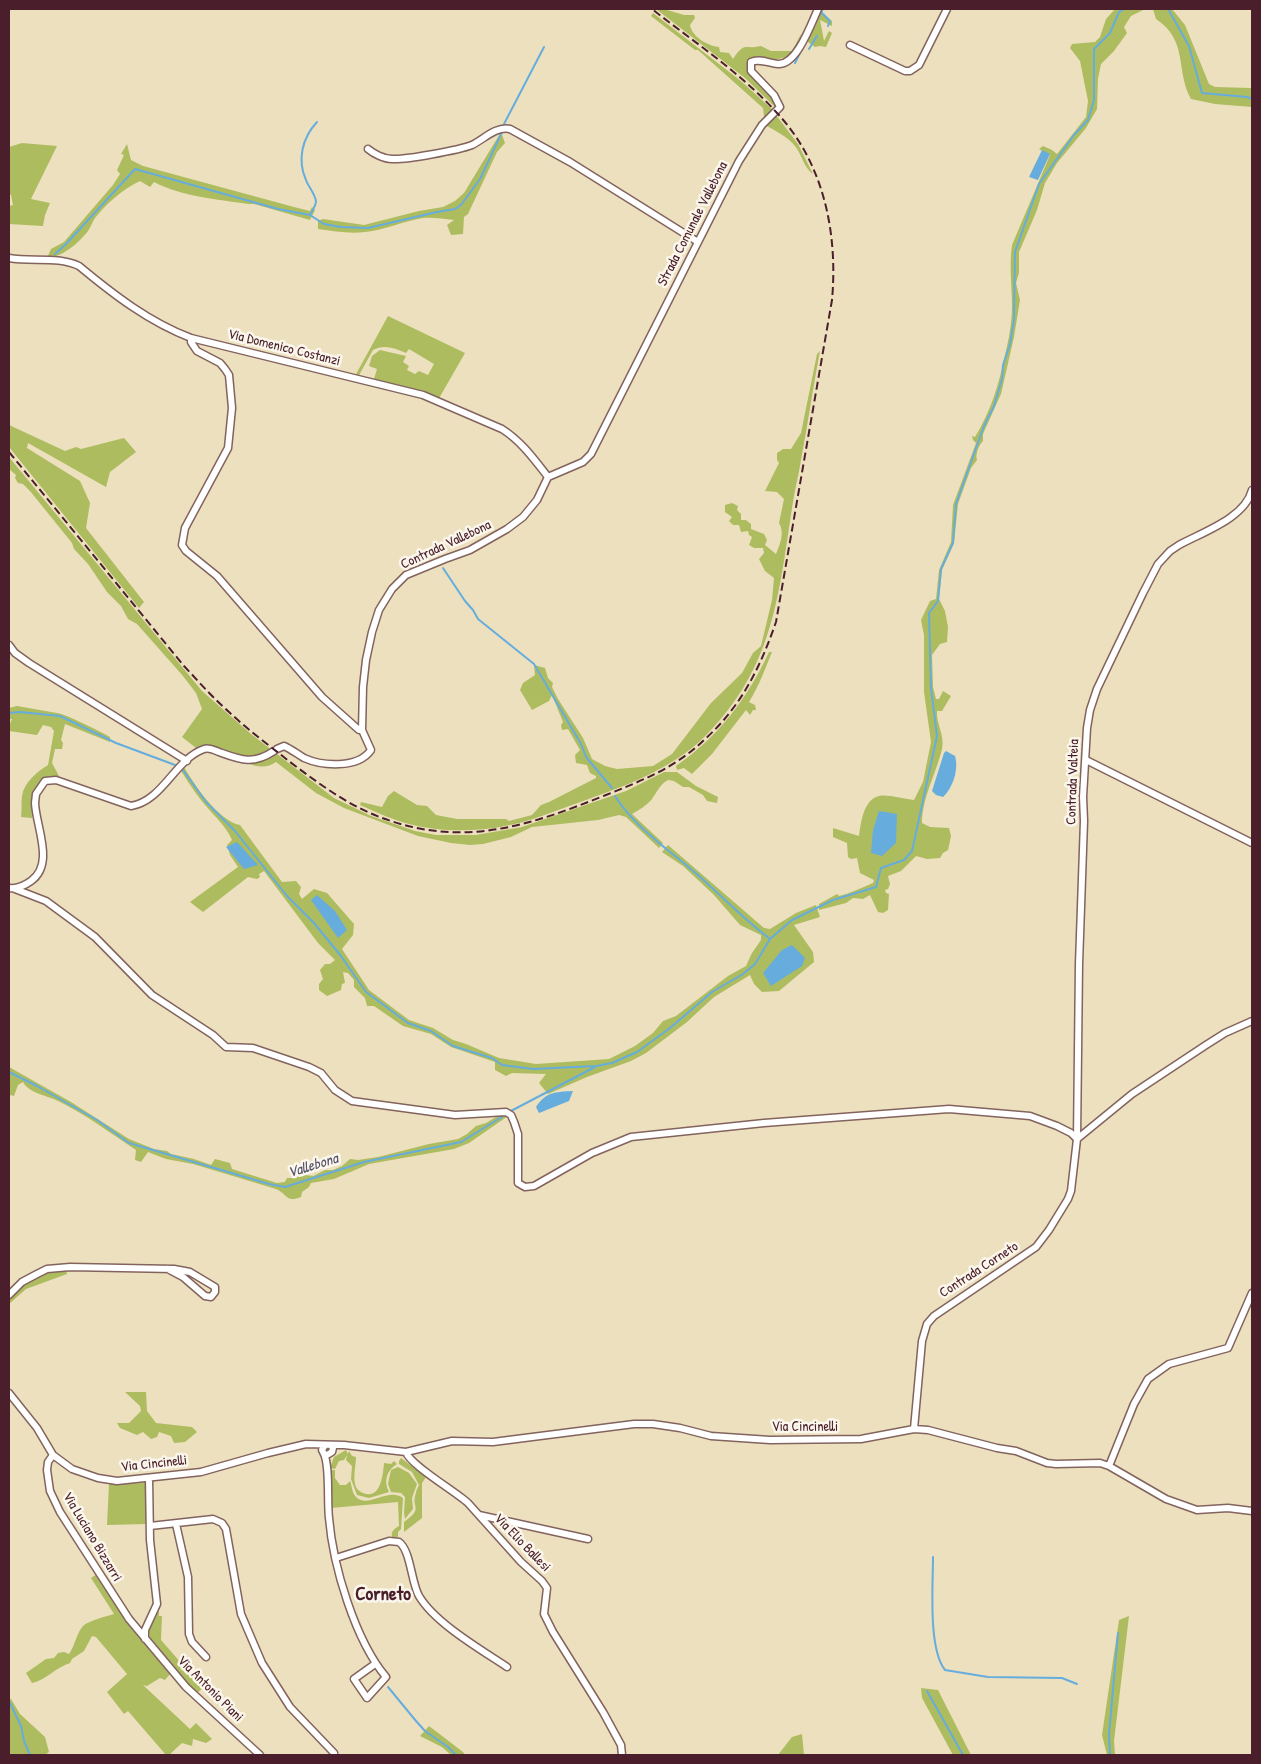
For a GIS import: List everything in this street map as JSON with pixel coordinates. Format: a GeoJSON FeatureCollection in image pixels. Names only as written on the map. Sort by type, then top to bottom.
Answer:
{"type":"FeatureCollection","features":[{"type":"Feature","properties":{"kind":"street","name":"Strada Comunale Vallebona"},"geometry":{"type":"LineString","coordinates":[[548,477],[556,472],[575,467],[591,454],[754,135],[780,106],[774,95],[751,71],[751,62],[755,60],[780,64],[791,60],[818,9]]}},
{"type":"Feature","properties":{"kind":"street"},"geometry":{"type":"LineString","coordinates":[[850,46],[905,71],[910,70],[919,65],[947,9]]}},
{"type":"Feature","properties":{"kind":"street"},"geometry":{"type":"LineString","coordinates":[[368,149],[391,160],[471,145],[502,128],[510,130],[570,162],[698,242]]}},
{"type":"Feature","properties":{"kind":"street","name":"Via Domenico Costanzi"},"geometry":{"type":"LineString","coordinates":[[9,258],[37,261],[67,261],[73,263],[146,316],[173,331],[192,338],[422,395],[507,432],[522,445],[548,477]]}},
{"type":"Feature","properties":{"kind":"street"},"geometry":{"type":"LineString","coordinates":[[192,338],[190,342],[197,351],[220,363],[229,375],[232,408],[228,448],[185,528],[182,545],[186,551],[217,576],[322,697],[359,730],[362,730]]}},
{"type":"Feature","properties":{"kind":"street","name":"Contrada Vallebona"},"geometry":{"type":"LineString","coordinates":[[12,888],[26,884],[36,877],[42,868],[44,857],[35,803],[36,794],[45,782],[56,780],[131,806],[148,799],[196,753],[208,748],[237,759],[255,760],[265,757],[284,746],[305,758],[321,763],[344,763],[354,761],[368,754],[371,750],[362,730],[363,687],[368,647],[379,610],[392,589],[406,576],[470,550],[507,529],[523,517],[537,500],[548,477]]}},
{"type":"Feature","properties":{"kind":"street","name":"Contrada Valteia"},"geometry":{"type":"LineString","coordinates":[[1077,1138],[1083,797],[1087,728],[1090,710],[1097,689],[1158,564],[1179,544],[1236,514],[1245,505],[1252,490]]}},
{"type":"Feature","properties":{"kind":"street"},"geometry":{"type":"LineString","coordinates":[[9,645],[28,664],[187,761]]}},
{"type":"Feature","properties":{"kind":"street"},"geometry":{"type":"LineString","coordinates":[[1086,760],[1252,843]]}},
{"type":"Feature","properties":{"kind":"street"},"geometry":{"type":"LineString","coordinates":[[12,888],[46,901],[95,937],[152,995],[213,1035],[226,1047],[253,1048],[308,1067],[321,1074],[334,1090],[352,1101],[455,1116],[508,1113],[514,1122],[518,1134],[518,1183],[525,1187],[534,1186],[592,1153],[631,1137],[764,1123],[949,1109],[1030,1116],[1057,1126],[1077,1138],[1132,1094],[1163,1073],[1225,1033],[1252,1021]]}},
{"type":"Feature","properties":{"kind":"street","name":"Contrada Corneto"},"geometry":{"type":"LineString","coordinates":[[914,1429],[922,1341],[927,1324],[934,1316],[1036,1247],[1068,1199],[1071,1191],[1077,1138]]}},
{"type":"Feature","properties":{"kind":"street"},"geometry":{"type":"LineString","coordinates":[[9,1296],[28,1278],[47,1269],[70,1267],[168,1269],[184,1270],[200,1277],[215,1287],[215,1292],[211,1297],[205,1296],[183,1277],[168,1269]]}},
{"type":"Feature","properties":{"kind":"street"},"geometry":{"type":"LineString","coordinates":[[1109,1466],[1134,1404],[1148,1380],[1169,1364],[1228,1348],[1252,1293]]}},
{"type":"Feature","properties":{"kind":"street","name":"Via Cincinelli"},"geometry":{"type":"LineString","coordinates":[[9,1393],[37,1428],[53,1455],[72,1468],[98,1478],[117,1481],[201,1472],[306,1444],[327,1450],[344,1445],[406,1452],[452,1441],[493,1442],[634,1424],[654,1424],[711,1436],[770,1440],[861,1439],[914,1429],[928,1430],[1016,1451],[1047,1463],[1100,1463],[1109,1466],[1166,1499],[1197,1510],[1228,1508],[1252,1510]]}},
{"type":"Feature","properties":{"kind":"street"},"geometry":{"type":"LineString","coordinates":[[327,1450],[328,1511],[331,1539],[345,1596],[376,1664],[386,1677],[367,1698],[354,1679],[376,1664]]}},
{"type":"Feature","properties":{"kind":"street","name":"Via Elio Ballesi"},"geometry":{"type":"LineString","coordinates":[[406,1452],[419,1467],[459,1494],[547,1588],[544,1614],[568,1657],[603,1712],[621,1745],[622,1755]]}},
{"type":"Feature","properties":{"kind":"street","name":"Via Luciano Bizzarri"},"geometry":{"type":"LineString","coordinates":[[53,1455],[48,1462],[47,1470],[50,1491],[60,1512],[97,1572],[135,1626]]}},
{"type":"Feature","properties":{"kind":"street"},"geometry":{"type":"LineString","coordinates":[[145,1639],[145,1630],[157,1604],[150,1540],[149,1478]]}},
{"type":"Feature","properties":{"kind":"street"},"geometry":{"type":"LineString","coordinates":[[479,1515],[588,1539]]}},
{"type":"Feature","properties":{"kind":"street"},"geometry":{"type":"LineString","coordinates":[[150,1526],[213,1519],[224,1525],[241,1614],[262,1663],[290,1707],[334,1752]]}},
{"type":"Feature","properties":{"kind":"street"},"geometry":{"type":"LineString","coordinates":[[176,1524],[188,1577],[189,1634],[192,1642],[206,1657]]}},
{"type":"Feature","properties":{"kind":"street"},"geometry":{"type":"LineString","coordinates":[[336,1558],[389,1542],[399,1542],[405,1549],[415,1586],[433,1614],[506,1667]]}},
{"type":"Feature","properties":{"kind":"street"},"geometry":{"type":"LineString","coordinates":[[135,1626],[144,1626],[149,1622]]}},
{"type":"Feature","properties":{"kind":"street","name":"Via Antonio Piani"},"geometry":{"type":"LineString","coordinates":[[135,1626],[186,1687],[260,1755]]}},
{"type":"Feature","properties":{"kind":"green space"},"geometry":{"type":"Polygon","coordinates":[[[656,9],[664,9],[684,15],[694,15],[695,18],[690,25],[697,37],[710,45],[719,47],[720,52],[729,53],[733,59],[745,47],[761,46],[771,51],[792,51],[801,34],[799,43],[790,55],[776,59],[753,57],[747,62],[748,72],[765,88],[776,103],[775,107],[745,78],[656,9]]]}},
{"type":"Feature","properties":{"kind":"green space"},"geometry":{"type":"Polygon","coordinates":[[[1115,9],[1145,9],[1131,16],[1124,27],[1127,33],[1114,51],[1101,64],[1098,79],[1097,109],[1086,128],[1057,163],[1045,183],[1037,210],[1019,252],[1019,273],[1016,283],[1020,300],[1001,394],[983,434],[983,441],[977,452],[977,460],[971,468],[958,504],[954,543],[942,570],[939,599],[945,611],[948,627],[947,642],[940,644],[932,655],[933,687],[936,699],[939,699],[943,691],[951,696],[942,711],[937,711],[943,744],[924,804],[922,823],[930,827],[949,828],[951,836],[948,850],[940,858],[927,859],[916,856],[901,871],[888,876],[890,884],[888,889],[885,890],[889,894],[888,910],[883,913],[878,912],[870,895],[863,899],[853,898],[846,903],[819,910],[819,904],[837,894],[839,896],[852,892],[873,883],[874,880],[860,873],[857,858],[851,859],[848,857],[847,843],[833,837],[833,828],[859,836],[864,813],[869,802],[879,796],[914,800],[923,782],[931,742],[924,692],[924,635],[921,620],[930,601],[936,599],[939,570],[951,542],[953,505],[976,443],[972,436],[975,437],[986,417],[1003,366],[1009,337],[1012,306],[1012,245],[1050,155],[1039,149],[1043,146],[1057,154],[1086,117],[1088,101],[1080,61],[1070,48],[1072,44],[1095,42],[1100,37],[1106,19],[1115,9]]]}},
{"type":"Feature","properties":{"kind":"green space"},"geometry":{"type":"Polygon","coordinates":[[[1153,9],[1172,9],[1185,25],[1209,84],[1215,87],[1252,88],[1252,107],[1215,104],[1191,99],[1183,77],[1177,46],[1166,28],[1156,19],[1153,9]]]}},
{"type":"Feature","properties":{"kind":"green space"},"geometry":{"type":"Polygon","coordinates":[[[820,11],[832,21],[832,26],[820,20],[824,41],[829,31],[832,33],[826,47],[815,47],[805,40],[820,11]]]}},
{"type":"Feature","properties":{"kind":"green space"},"geometry":{"type":"Polygon","coordinates":[[[653,13],[741,81],[773,110],[764,117],[763,108],[698,50],[695,50],[651,16],[653,13]]]}},
{"type":"Feature","properties":{"kind":"green space"},"geometry":{"type":"Polygon","coordinates":[[[776,115],[798,144],[813,174],[807,168],[792,143],[765,125],[776,115]]]}},
{"type":"Feature","properties":{"kind":"green space"},"geometry":{"type":"Polygon","coordinates":[[[501,132],[505,143],[497,152],[468,214],[464,217],[463,234],[451,235],[447,225],[454,220],[431,218],[416,219],[365,232],[318,229],[318,221],[323,219],[364,225],[443,207],[455,201],[464,193],[501,132]]]}},
{"type":"Feature","properties":{"kind":"green space"},"geometry":{"type":"Polygon","coordinates":[[[22,143],[57,146],[31,199],[50,203],[43,226],[9,224],[9,206],[13,205],[11,195],[9,195],[9,147],[22,143]]]}},
{"type":"Feature","properties":{"kind":"green space"},"geometry":{"type":"Polygon","coordinates":[[[127,144],[131,160],[143,166],[294,207],[310,211],[312,207],[315,210],[310,220],[254,204],[188,194],[154,182],[150,187],[140,181],[121,192],[105,207],[95,218],[88,231],[75,245],[58,255],[47,258],[51,249],[64,242],[113,185],[120,174],[117,170],[124,155],[121,154],[127,144]]]}},
{"type":"Feature","properties":{"kind":"green space"},"geometry":{"type":"Polygon","coordinates":[[[388,316],[465,353],[438,400],[401,386],[374,379],[377,369],[369,366],[372,356],[380,350],[406,356],[403,362],[409,366],[407,370],[415,374],[419,371],[428,375],[434,364],[409,349],[406,353],[385,347],[373,350],[358,377],[355,376],[388,316]]]}},
{"type":"Feature","properties":{"kind":"green space"},"geometry":{"type":"Polygon","coordinates":[[[820,351],[779,590],[772,618],[753,671],[738,696],[703,738],[664,767],[634,781],[539,817],[505,826],[478,830],[422,827],[396,820],[360,805],[361,802],[382,807],[388,796],[394,791],[417,805],[427,806],[436,815],[457,819],[506,819],[509,821],[532,815],[541,805],[596,778],[596,776],[590,773],[587,765],[576,763],[575,755],[580,750],[568,729],[562,730],[561,725],[563,722],[552,695],[549,701],[532,710],[520,690],[523,683],[535,675],[534,665],[545,668],[548,678],[553,683],[552,687],[558,699],[583,738],[592,759],[605,766],[617,769],[653,766],[672,754],[711,703],[742,673],[753,653],[761,646],[772,600],[774,578],[765,571],[759,559],[764,553],[763,548],[754,548],[749,545],[752,537],[748,531],[741,532],[739,525],[733,525],[729,521],[732,517],[725,512],[725,505],[732,503],[738,506],[737,510],[741,514],[741,520],[746,520],[751,524],[751,529],[764,534],[767,540],[765,545],[776,554],[781,538],[782,531],[779,523],[784,499],[777,492],[765,491],[779,463],[777,453],[783,449],[791,449],[801,433],[817,354],[820,351]]]}},
{"type":"Feature","properties":{"kind":"green space"},"geometry":{"type":"Polygon","coordinates":[[[9,425],[65,451],[76,447],[81,449],[124,438],[136,452],[110,472],[106,487],[28,443],[27,448],[80,481],[90,503],[86,528],[144,602],[139,608],[9,447],[9,425]]]}},
{"type":"Feature","properties":{"kind":"green space"},"geometry":{"type":"Polygon","coordinates":[[[9,457],[202,691],[251,734],[334,798],[371,816],[415,831],[436,835],[476,835],[522,827],[626,791],[664,772],[677,772],[696,786],[718,797],[717,803],[707,801],[703,795],[689,787],[683,787],[674,781],[668,780],[665,782],[650,801],[632,814],[663,843],[659,848],[626,817],[619,815],[598,820],[532,827],[511,837],[483,844],[451,843],[418,836],[344,808],[316,793],[276,762],[267,766],[257,766],[217,750],[206,747],[196,748],[182,737],[202,709],[196,693],[137,624],[128,619],[121,606],[107,592],[88,564],[74,549],[72,543],[30,491],[23,484],[18,483],[15,478],[16,475],[9,469],[9,457]]]}},
{"type":"Feature","properties":{"kind":"green space"},"geometry":{"type":"Polygon","coordinates":[[[769,652],[772,652],[759,684],[749,702],[755,705],[756,710],[753,710],[750,715],[746,710],[712,754],[692,774],[684,768],[677,770],[676,766],[719,729],[741,701],[769,652]]]}},
{"type":"Feature","properties":{"kind":"green space"},"geometry":{"type":"Polygon","coordinates":[[[17,706],[61,714],[110,737],[110,742],[65,724],[61,740],[63,743],[62,749],[55,749],[52,763],[59,776],[42,782],[37,786],[32,799],[32,818],[21,817],[23,791],[32,778],[48,765],[54,731],[51,727],[43,725],[37,735],[9,731],[12,719],[9,719],[9,708],[17,706]]]}},
{"type":"Feature","properties":{"kind":"green space"},"geometry":{"type":"Polygon","coordinates":[[[184,767],[208,802],[224,817],[240,825],[282,882],[296,881],[301,887],[299,894],[302,899],[314,889],[327,893],[354,924],[353,935],[342,949],[369,990],[409,1020],[433,1028],[453,1040],[499,1058],[536,1064],[609,1059],[635,1046],[653,1033],[663,1021],[676,1016],[728,976],[746,966],[761,940],[761,935],[740,925],[714,895],[683,866],[662,852],[668,845],[764,928],[770,929],[796,913],[816,905],[820,917],[794,925],[813,952],[814,962],[779,991],[762,992],[754,984],[750,975],[714,997],[687,1022],[646,1053],[631,1061],[548,1094],[539,1083],[546,1074],[512,1073],[506,1076],[495,1070],[495,1062],[451,1047],[431,1034],[403,1026],[374,1006],[367,1006],[365,998],[354,987],[354,980],[348,973],[343,972],[345,983],[342,984],[341,990],[327,996],[319,990],[319,984],[323,979],[320,970],[325,964],[330,964],[335,960],[318,943],[264,871],[259,874],[260,877],[257,879],[248,877],[203,912],[190,902],[238,867],[230,855],[227,845],[232,840],[230,835],[190,785],[181,771],[184,767]]]}},
{"type":"Feature","properties":{"kind":"green space"},"geometry":{"type":"Polygon","coordinates":[[[9,1067],[71,1102],[129,1139],[154,1149],[167,1151],[171,1154],[211,1165],[215,1159],[230,1163],[232,1169],[277,1183],[285,1182],[287,1178],[297,1178],[298,1174],[313,1176],[325,1170],[333,1170],[342,1166],[350,1159],[358,1160],[378,1157],[458,1139],[476,1126],[486,1123],[501,1114],[508,1116],[469,1143],[454,1149],[369,1164],[334,1179],[311,1183],[302,1192],[301,1197],[292,1199],[276,1189],[193,1164],[166,1159],[148,1152],[141,1162],[135,1160],[136,1150],[77,1111],[29,1089],[23,1082],[18,1085],[14,1096],[10,1095],[9,1067]]]}},
{"type":"Feature","properties":{"kind":"green space"},"geometry":{"type":"Polygon","coordinates":[[[66,1268],[67,1274],[26,1289],[9,1304],[9,1298],[35,1277],[66,1268]]]}},
{"type":"Feature","properties":{"kind":"green space"},"geometry":{"type":"Polygon","coordinates":[[[125,1392],[146,1392],[147,1411],[156,1423],[192,1427],[197,1432],[185,1442],[174,1443],[171,1436],[159,1432],[157,1437],[151,1439],[143,1432],[137,1435],[120,1428],[117,1423],[129,1423],[141,1411],[140,1406],[125,1392]]]}},
{"type":"Feature","properties":{"kind":"green space"},"geometry":{"type":"Polygon","coordinates":[[[346,1450],[348,1454],[349,1451],[352,1456],[356,1457],[355,1484],[358,1490],[363,1493],[374,1493],[382,1479],[384,1463],[391,1464],[394,1461],[397,1464],[388,1473],[386,1480],[389,1492],[369,1498],[357,1495],[351,1479],[352,1466],[346,1460],[347,1455],[344,1460],[339,1461],[335,1469],[330,1468],[334,1457],[346,1450]]]}},
{"type":"Feature","properties":{"kind":"green space"},"geometry":{"type":"Polygon","coordinates":[[[401,1458],[426,1477],[422,1483],[422,1518],[404,1532],[404,1522],[415,1510],[416,1491],[419,1485],[412,1472],[399,1464],[401,1458]]]}},
{"type":"Feature","properties":{"kind":"green space"},"geometry":{"type":"Polygon","coordinates":[[[398,1467],[409,1473],[417,1484],[412,1498],[413,1509],[405,1519],[405,1497],[401,1493],[391,1492],[388,1484],[391,1470],[398,1467]]]}},
{"type":"Feature","properties":{"kind":"green space"},"geometry":{"type":"Polygon","coordinates":[[[330,1470],[335,1470],[335,1478],[340,1485],[346,1485],[350,1481],[356,1497],[361,1500],[372,1500],[391,1495],[403,1498],[401,1529],[398,1532],[398,1537],[392,1537],[392,1533],[399,1526],[398,1502],[331,1508],[330,1470]]]}},
{"type":"Feature","properties":{"kind":"green space"},"geometry":{"type":"Polygon","coordinates":[[[146,1483],[146,1524],[107,1525],[109,1484],[146,1483]]]}},
{"type":"Feature","properties":{"kind":"green space"},"geometry":{"type":"Polygon","coordinates":[[[97,1574],[171,1673],[165,1680],[160,1678],[147,1686],[143,1685],[190,1729],[196,1723],[212,1739],[206,1743],[193,1739],[192,1746],[182,1743],[169,1755],[166,1755],[128,1711],[124,1714],[107,1692],[127,1674],[96,1637],[92,1636],[84,1651],[72,1659],[70,1663],[32,1683],[26,1673],[46,1659],[54,1658],[58,1653],[64,1652],[69,1654],[84,1625],[114,1614],[91,1578],[97,1574]]]}},
{"type":"Feature","properties":{"kind":"green space"},"geometry":{"type":"Polygon","coordinates":[[[159,1611],[159,1616],[162,1616],[161,1640],[203,1688],[196,1694],[176,1673],[150,1638],[150,1626],[159,1611]]]}},
{"type":"Feature","properties":{"kind":"green space"},"geometry":{"type":"Polygon","coordinates":[[[1129,1616],[1114,1741],[1115,1755],[1107,1755],[1102,1735],[1119,1620],[1129,1616]]]}},
{"type":"Feature","properties":{"kind":"green space"},"geometry":{"type":"Polygon","coordinates":[[[921,1688],[938,1690],[971,1755],[953,1755],[922,1698],[921,1688]]]}},
{"type":"Feature","properties":{"kind":"green space"},"geometry":{"type":"Polygon","coordinates":[[[11,1699],[20,1714],[45,1737],[49,1752],[45,1755],[9,1755],[9,1700],[11,1699]]]}},
{"type":"Feature","properties":{"kind":"green space"},"geometry":{"type":"Polygon","coordinates":[[[429,1726],[465,1755],[451,1755],[442,1747],[420,1736],[429,1726]]]}},
{"type":"Feature","properties":{"kind":"green space"},"geometry":{"type":"Polygon","coordinates":[[[802,1734],[804,1755],[778,1755],[792,1737],[802,1734]]]}},
{"type":"Feature","properties":{"kind":"water"},"geometry":{"type":"Polygon","coordinates":[[[1042,150],[1050,154],[1038,180],[1029,177],[1042,150]]]}},
{"type":"Feature","properties":{"kind":"water"},"geometry":{"type":"Polygon","coordinates":[[[946,751],[955,756],[956,772],[952,784],[943,797],[936,795],[932,791],[946,751]]]}},
{"type":"Feature","properties":{"kind":"water"},"geometry":{"type":"Polygon","coordinates":[[[879,811],[897,814],[896,843],[882,856],[871,853],[873,830],[879,811]]]}},
{"type":"Feature","properties":{"kind":"water"},"geometry":{"type":"Polygon","coordinates":[[[237,842],[258,865],[244,869],[226,847],[237,842]]]}},
{"type":"Feature","properties":{"kind":"water"},"geometry":{"type":"Polygon","coordinates":[[[317,895],[335,911],[347,930],[338,938],[311,900],[317,895]]]}},
{"type":"Feature","properties":{"kind":"water"},"geometry":{"type":"Polygon","coordinates":[[[792,945],[805,958],[802,966],[771,986],[763,973],[782,950],[792,945]]]}},
{"type":"Feature","properties":{"kind":"water"},"geometry":{"type":"Polygon","coordinates":[[[573,1091],[569,1101],[539,1113],[536,1107],[543,1098],[556,1093],[573,1091]]]}},
{"type":"Feature","properties":{"kind":"waterway"},"geometry":{"type":"LineString","coordinates":[[817,19],[823,9]]}},
{"type":"Feature","properties":{"kind":"waterway"},"geometry":{"type":"LineString","coordinates":[[183,770],[206,802],[235,831],[287,896],[314,923],[341,956],[366,992],[408,1023],[431,1031],[453,1046],[492,1058],[502,1065],[533,1069],[596,1066],[612,1063],[637,1052],[670,1028],[712,992],[743,974],[755,964],[770,939],[792,920],[833,900],[876,887],[881,868],[904,860],[912,851],[937,736],[931,688],[929,613],[938,601],[941,569],[953,543],[956,504],[984,426],[994,406],[1002,379],[1003,365],[1010,344],[1014,320],[1015,252],[1039,184],[1074,135],[1088,120],[1094,100],[1094,49],[1110,33],[1119,12],[1124,9]]}},
{"type":"Feature","properties":{"kind":"waterway"},"geometry":{"type":"LineString","coordinates":[[1168,9],[1189,46],[1202,93],[1252,99]]}},
{"type":"Feature","properties":{"kind":"waterway"},"geometry":{"type":"LineString","coordinates":[[821,12],[830,21],[828,26]]}},
{"type":"Feature","properties":{"kind":"waterway"},"geometry":{"type":"LineString","coordinates":[[809,49],[817,36]]}},
{"type":"Feature","properties":{"kind":"waterway"},"geometry":{"type":"LineString","coordinates":[[504,124],[544,47]]}},
{"type":"Feature","properties":{"kind":"waterway"},"geometry":{"type":"LineString","coordinates":[[795,63],[802,49]]}},
{"type":"Feature","properties":{"kind":"waterway"},"geometry":{"type":"LineString","coordinates":[[310,215],[316,201],[303,172],[302,150],[308,135],[317,122]]}},
{"type":"Feature","properties":{"kind":"waterway"},"geometry":{"type":"LineString","coordinates":[[55,254],[135,169],[278,209],[310,215],[324,224],[341,227],[368,228],[455,209],[461,205],[480,179],[502,132]]}},
{"type":"Feature","properties":{"kind":"waterway"},"geometry":{"type":"LineString","coordinates":[[443,568],[478,619],[534,664],[581,744],[586,757],[612,788]]}},
{"type":"Feature","properties":{"kind":"waterway"},"geometry":{"type":"LineString","coordinates":[[9,713],[20,712],[60,716],[116,743],[175,765]]}},
{"type":"Feature","properties":{"kind":"waterway"},"geometry":{"type":"LineString","coordinates":[[615,796],[641,827],[770,939]]}},
{"type":"Feature","properties":{"kind":"waterway","name":"Vallebona"},"geometry":{"type":"LineString","coordinates":[[509,1112],[595,1067]]}},
{"type":"Feature","properties":{"kind":"waterway","name":"Vallebona"},"geometry":{"type":"LineString","coordinates":[[9,1072],[97,1120],[129,1143],[285,1187],[364,1162],[461,1142],[505,1115]]}},
{"type":"Feature","properties":{"kind":"waterway"},"geometry":{"type":"LineString","coordinates":[[933,1557],[932,1600],[934,1632],[936,1647],[945,1670],[988,1677],[1062,1678],[1077,1684]]}},
{"type":"Feature","properties":{"kind":"waterway"},"geometry":{"type":"LineString","coordinates":[[1110,1755],[1109,1734],[1118,1633]]}},
{"type":"Feature","properties":{"kind":"waterway"},"geometry":{"type":"LineString","coordinates":[[388,1687],[425,1731],[456,1755]]}},
{"type":"Feature","properties":{"kind":"waterway"},"geometry":{"type":"LineString","coordinates":[[927,1691],[963,1755]]}},
{"type":"Feature","properties":{"kind":"waterway"},"geometry":{"type":"LineString","coordinates":[[9,1701],[21,1726],[24,1741],[30,1755]]}},
{"type":"Feature","properties":{"kind":"railway"},"geometry":{"type":"LineString","coordinates":[[9,452],[184,666],[223,707],[290,762],[326,788],[377,816],[420,829],[447,832],[474,832],[500,829],[526,823],[579,806],[646,778],[682,758],[717,727],[739,700],[756,671],[776,622],[832,300],[833,250],[830,225],[817,177],[793,133],[763,98],[717,58],[652,9]]}},
{"type":"Feature","properties":{"kind":"district","name":"Corneto"},"geometry":{"type":"Point","coordinates":[383,1595]}}]}
